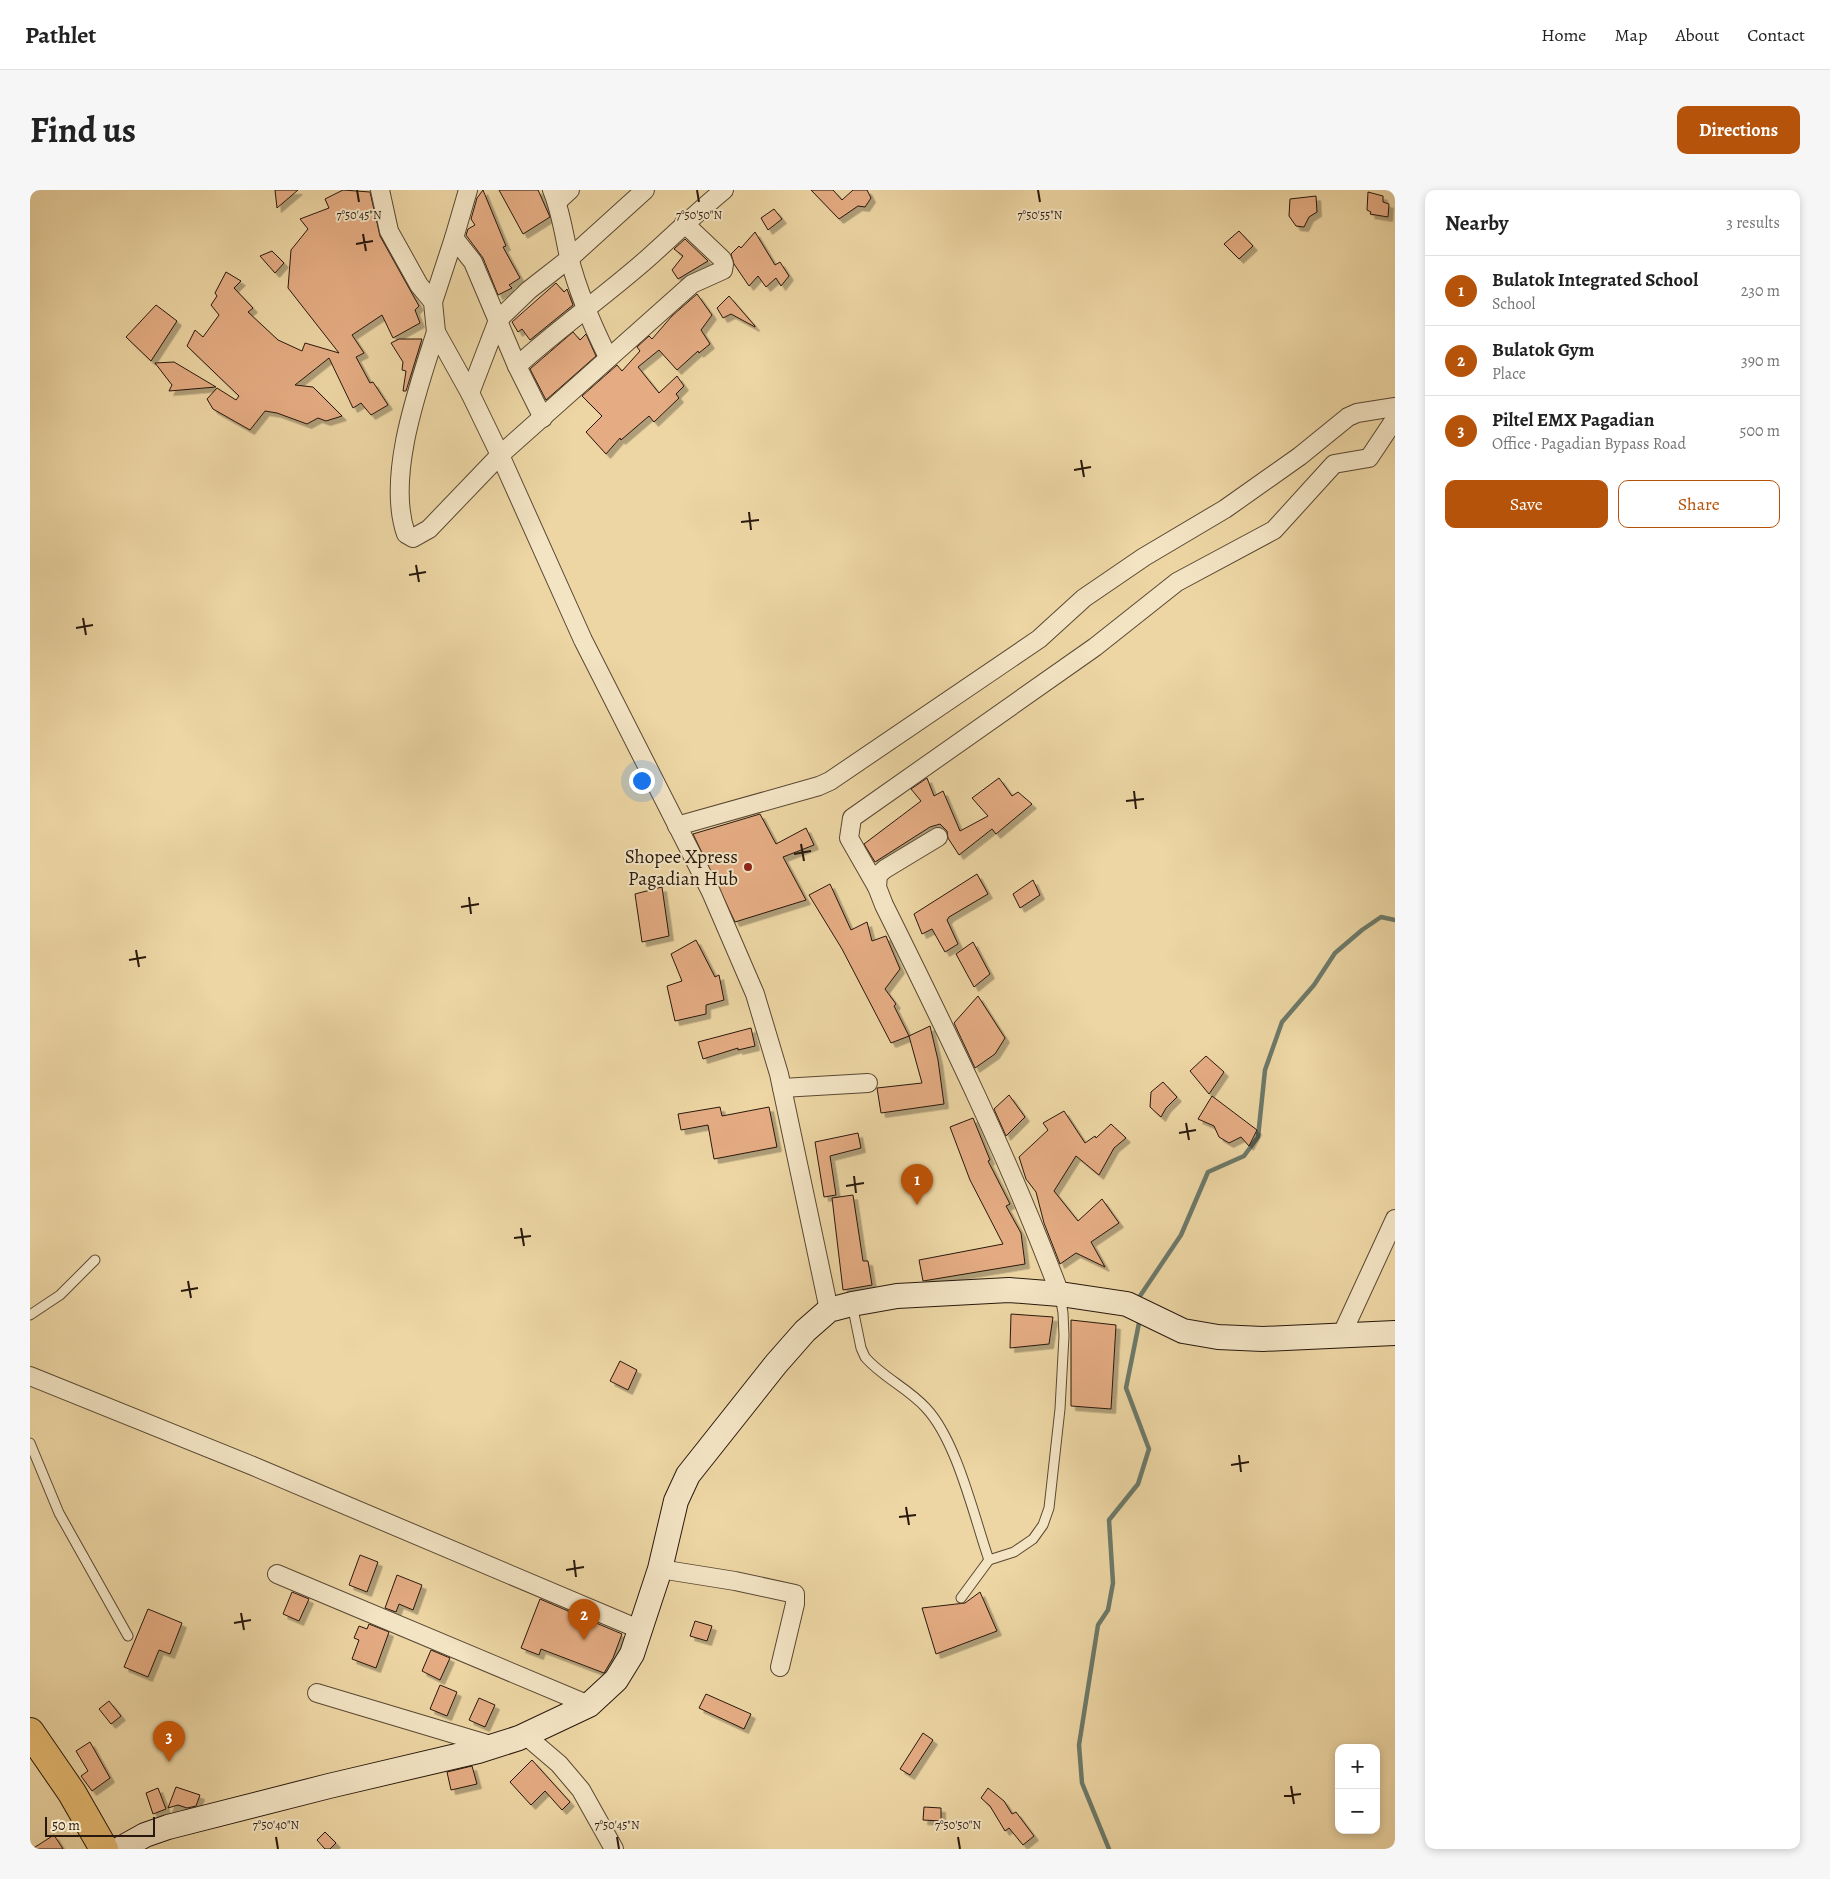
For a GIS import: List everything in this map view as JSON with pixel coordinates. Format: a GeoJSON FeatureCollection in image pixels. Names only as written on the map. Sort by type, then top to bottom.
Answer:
{"type":"FeatureCollection","features":[{"type":"Feature","properties":{"kind":"highway"},"geometry":{"type":"LineString","coordinates":[[30,1732],[72,1793],[104,1849]]}},
{"type":"Feature","properties":{"kind":"street"},"geometry":{"type":"LineString","coordinates":[[380,190],[389,231],[419,285],[433,302]]}},
{"type":"Feature","properties":{"kind":"street"},"geometry":{"type":"LineString","coordinates":[[468,190],[433,302],[436,332],[414,401],[400,482],[400,502],[406,534],[413,538],[429,529],[500,455],[692,284],[723,270],[724,264],[722,259],[684,223]]}},
{"type":"Feature","properties":{"kind":"street"},"geometry":{"type":"LineString","coordinates":[[570,190],[554,196],[586,309],[608,358]]}},
{"type":"Feature","properties":{"kind":"street"},"geometry":{"type":"LineString","coordinates":[[470,393],[498,320],[529,290],[570,258],[645,190]]}},
{"type":"Feature","properties":{"kind":"street"},"geometry":{"type":"LineString","coordinates":[[517,366],[647,258],[684,223],[724,190]]}},
{"type":"Feature","properties":{"kind":"street"},"geometry":{"type":"LineString","coordinates":[[454,238],[473,262],[517,366],[543,418]]}},
{"type":"Feature","properties":{"kind":"street"},"geometry":{"type":"LineString","coordinates":[[436,332],[470,393],[500,455],[583,640],[712,892],[755,994],[782,1088],[829,1310]]}},
{"type":"Feature","properties":{"kind":"street"},"geometry":{"type":"LineString","coordinates":[[677,826],[819,786],[830,781],[1038,639],[1084,598],[1144,557],[1225,509],[1308,450],[1348,417],[1357,413],[1395,407]]}},
{"type":"Feature","properties":{"kind":"street"},"geometry":{"type":"LineString","coordinates":[[1060,1294],[1043,1248],[979,1101],[877,887],[849,838],[852,818],[1095,647],[1178,582],[1274,530],[1334,464],[1369,458],[1395,419]]}},
{"type":"Feature","properties":{"kind":"street"},"geometry":{"type":"LineString","coordinates":[[877,887],[878,875],[938,837]]}},
{"type":"Feature","properties":{"kind":"street"},"geometry":{"type":"LineString","coordinates":[[782,1088],[868,1083]]}},
{"type":"Feature","properties":{"kind":"street"},"geometry":{"type":"LineString","coordinates":[[1341,1336],[1395,1219]]}},
{"type":"Feature","properties":{"kind":"street"},"geometry":{"type":"LineString","coordinates":[[120,1849],[145,1834],[168,1827],[494,1746],[525,1735],[588,1705],[616,1680],[632,1654],[660,1570],[676,1501],[688,1475],[776,1364],[805,1331],[829,1310],[852,1304],[942,1292],[1009,1290],[1060,1294],[1127,1304],[1182,1331],[1196,1335],[1263,1339],[1395,1333]]}},
{"type":"Feature","properties":{"kind":"street"},"geometry":{"type":"LineString","coordinates":[[30,1376],[254,1466],[641,1630]]}},
{"type":"Feature","properties":{"kind":"street"},"geometry":{"type":"LineString","coordinates":[[660,1570],[735,1581],[795,1594],[795,1604],[780,1667]]}},
{"type":"Feature","properties":{"kind":"street"},"geometry":{"type":"LineString","coordinates":[[277,1574],[588,1705]]}},
{"type":"Feature","properties":{"kind":"street"},"geometry":{"type":"LineString","coordinates":[[317,1693],[494,1746]]}},
{"type":"Feature","properties":{"kind":"street"},"geometry":{"type":"LineString","coordinates":[[525,1735],[559,1764],[582,1790],[614,1849]]}},
{"type":"Feature","properties":{"kind":"lane"},"geometry":{"type":"LineString","coordinates":[[30,1315],[60,1295],[95,1260]]}},
{"type":"Feature","properties":{"kind":"lane"},"geometry":{"type":"LineString","coordinates":[[960,1598],[989,1560],[1014,1552],[1033,1539],[1044,1525],[1049,1508],[1061,1400],[1064,1321],[1060,1294]]}},
{"type":"Feature","properties":{"kind":"lane"},"geometry":{"type":"LineString","coordinates":[[852,1304],[860,1348],[864,1357],[927,1409],[943,1432],[959,1472],[989,1560]]}},
{"type":"Feature","properties":{"kind":"lane"},"geometry":{"type":"LineString","coordinates":[[30,1442],[59,1513],[128,1636]]}},
{"type":"Feature","properties":{"kind":"building"},"geometry":{"type":"Polygon","coordinates":[[[275,190],[298,190],[277,208],[275,190]]]}},
{"type":"Feature","properties":{"kind":"building"},"geometry":{"type":"Polygon","coordinates":[[[343,190],[370,192],[380,236],[419,306],[415,310],[420,323],[393,338],[382,315],[352,335],[364,353],[356,357],[370,383],[373,382],[388,405],[371,415],[361,403],[353,408],[329,358],[295,385],[313,387],[342,416],[326,421],[318,418],[307,424],[277,413],[265,411],[250,430],[213,409],[207,399],[217,388],[236,400],[239,396],[187,346],[195,330],[203,337],[219,315],[211,305],[217,296],[215,293],[226,272],[241,281],[234,288],[253,308],[248,312],[278,340],[302,351],[305,343],[339,353],[288,288],[291,250],[308,229],[300,219],[329,208],[325,199],[343,190]]]}},
{"type":"Feature","properties":{"kind":"building"},"geometry":{"type":"Polygon","coordinates":[[[483,190],[506,246],[503,247],[520,278],[509,285],[512,288],[498,295],[483,258],[466,235],[468,229],[475,225],[471,219],[477,198],[483,190]]]}},
{"type":"Feature","properties":{"kind":"building"},"geometry":{"type":"Polygon","coordinates":[[[499,190],[538,190],[550,217],[523,234],[499,190]]]}},
{"type":"Feature","properties":{"kind":"building"},"geometry":{"type":"Polygon","coordinates":[[[811,190],[833,190],[842,200],[853,190],[867,190],[871,198],[865,207],[858,206],[839,219],[811,190]]]}},
{"type":"Feature","properties":{"kind":"building"},"geometry":{"type":"Polygon","coordinates":[[[1368,192],[1383,196],[1383,202],[1389,204],[1388,217],[1370,214],[1371,212],[1367,210],[1368,192]]]}},
{"type":"Feature","properties":{"kind":"building"},"geometry":{"type":"Polygon","coordinates":[[[1316,196],[1317,212],[1309,217],[1304,227],[1296,226],[1289,216],[1290,199],[1316,196]]]}},
{"type":"Feature","properties":{"kind":"building"},"geometry":{"type":"Polygon","coordinates":[[[774,209],[782,219],[768,230],[761,218],[774,209]]]}},
{"type":"Feature","properties":{"kind":"building"},"geometry":{"type":"Polygon","coordinates":[[[1239,231],[1253,246],[1239,259],[1224,244],[1239,231]]]}},
{"type":"Feature","properties":{"kind":"building"},"geometry":{"type":"Polygon","coordinates":[[[755,232],[775,265],[780,262],[789,276],[781,286],[776,278],[766,287],[758,276],[749,286],[734,264],[731,254],[739,246],[741,248],[755,232]]]}},
{"type":"Feature","properties":{"kind":"building"},"geometry":{"type":"Polygon","coordinates":[[[685,239],[708,261],[678,279],[672,270],[683,256],[674,249],[685,239]]]}},
{"type":"Feature","properties":{"kind":"building"},"geometry":{"type":"Polygon","coordinates":[[[272,251],[284,263],[275,273],[260,256],[272,251]]]}},
{"type":"Feature","properties":{"kind":"building"},"geometry":{"type":"Polygon","coordinates":[[[556,283],[564,292],[567,289],[573,305],[530,340],[522,329],[518,332],[512,322],[556,283]]]}},
{"type":"Feature","properties":{"kind":"building"},"geometry":{"type":"Polygon","coordinates":[[[697,294],[712,315],[701,330],[710,344],[699,353],[698,351],[677,370],[659,350],[638,367],[659,393],[677,376],[684,386],[676,394],[679,398],[654,422],[649,416],[621,440],[620,438],[606,454],[586,432],[602,416],[582,396],[617,365],[622,371],[640,351],[637,347],[649,336],[652,339],[672,316],[697,294]]]}},
{"type":"Feature","properties":{"kind":"building"},"geometry":{"type":"Polygon","coordinates":[[[729,296],[755,327],[731,314],[723,318],[717,308],[729,296]]]}},
{"type":"Feature","properties":{"kind":"building"},"geometry":{"type":"Polygon","coordinates":[[[156,305],[177,321],[151,361],[126,337],[156,305]]]}},
{"type":"Feature","properties":{"kind":"building"},"geometry":{"type":"Polygon","coordinates":[[[573,332],[580,340],[586,334],[596,356],[546,400],[530,369],[573,332]]]}},
{"type":"Feature","properties":{"kind":"building"},"geometry":{"type":"Polygon","coordinates":[[[399,339],[422,339],[406,391],[403,391],[406,371],[402,370],[403,362],[391,343],[399,339]]]}},
{"type":"Feature","properties":{"kind":"building"},"geometry":{"type":"Polygon","coordinates":[[[174,362],[216,387],[169,391],[172,385],[155,363],[174,362]]]}},
{"type":"Feature","properties":{"kind":"building"},"geometry":{"type":"Polygon","coordinates":[[[927,778],[934,796],[943,791],[960,831],[988,816],[972,798],[999,778],[1012,796],[1018,792],[1032,804],[996,834],[992,829],[959,855],[948,838],[947,831],[940,824],[930,827],[875,862],[864,844],[921,801],[911,789],[927,778]]]}},
{"type":"Feature","properties":{"kind":"building","name":"Shopee Xpress Pagadian Hub"},"geometry":{"type":"Polygon","coordinates":[[[760,814],[776,844],[806,828],[814,845],[783,857],[806,900],[735,922],[693,834],[760,814]]]}},
{"type":"Feature","properties":{"kind":"building"},"geometry":{"type":"Polygon","coordinates":[[[977,874],[988,894],[949,917],[947,920],[958,944],[945,952],[932,929],[922,934],[914,914],[977,874]]]}},
{"type":"Feature","properties":{"kind":"building"},"geometry":{"type":"Polygon","coordinates":[[[1033,880],[1040,895],[1020,908],[1013,894],[1033,880]]]}},
{"type":"Feature","properties":{"kind":"building"},"geometry":{"type":"Polygon","coordinates":[[[830,884],[851,930],[867,922],[872,941],[886,936],[900,969],[885,989],[896,1004],[894,1006],[909,1036],[891,1043],[842,949],[809,895],[830,884]]]}},
{"type":"Feature","properties":{"kind":"building"},"geometry":{"type":"Polygon","coordinates":[[[662,887],[669,936],[642,942],[635,894],[662,887]]]}},
{"type":"Feature","properties":{"kind":"building"},"geometry":{"type":"Polygon","coordinates":[[[696,940],[715,977],[719,975],[724,1000],[706,1005],[706,1014],[675,1021],[667,986],[682,981],[671,954],[696,940]]]}},
{"type":"Feature","properties":{"kind":"building"},"geometry":{"type":"Polygon","coordinates":[[[973,942],[990,974],[974,987],[956,954],[973,942]]]}},
{"type":"Feature","properties":{"kind":"building"},"geometry":{"type":"Polygon","coordinates":[[[978,996],[1005,1038],[995,1054],[975,1068],[954,1023],[978,996]]]}},
{"type":"Feature","properties":{"kind":"building"},"geometry":{"type":"Polygon","coordinates":[[[930,1026],[938,1060],[944,1104],[881,1113],[877,1088],[922,1083],[909,1036],[930,1026]]]}},
{"type":"Feature","properties":{"kind":"building"},"geometry":{"type":"Polygon","coordinates":[[[751,1028],[755,1046],[738,1050],[738,1048],[703,1059],[698,1042],[751,1028]]]}},
{"type":"Feature","properties":{"kind":"building"},"geometry":{"type":"Polygon","coordinates":[[[1206,1056],[1224,1072],[1209,1094],[1190,1071],[1206,1056]]]}},
{"type":"Feature","properties":{"kind":"building"},"geometry":{"type":"Polygon","coordinates":[[[1163,1082],[1177,1097],[1166,1108],[1161,1117],[1150,1107],[1151,1092],[1163,1082]]]}},
{"type":"Feature","properties":{"kind":"building"},"geometry":{"type":"Polygon","coordinates":[[[1009,1095],[1025,1117],[1006,1136],[994,1109],[1009,1095]]]}},
{"type":"Feature","properties":{"kind":"building"},"geometry":{"type":"Polygon","coordinates":[[[1212,1096],[1257,1130],[1249,1146],[1241,1137],[1229,1143],[1219,1137],[1214,1126],[1198,1119],[1212,1096]]]}},
{"type":"Feature","properties":{"kind":"building"},"geometry":{"type":"Polygon","coordinates":[[[720,1107],[722,1116],[769,1107],[777,1147],[714,1159],[708,1125],[681,1130],[678,1114],[720,1107]]]}},
{"type":"Feature","properties":{"kind":"building"},"geometry":{"type":"Polygon","coordinates":[[[1064,1111],[1085,1143],[1095,1136],[1096,1138],[1111,1124],[1126,1138],[1114,1148],[1099,1175],[1076,1156],[1054,1191],[1078,1221],[1102,1199],[1119,1223],[1091,1242],[1105,1267],[1076,1253],[1060,1264],[1044,1223],[1036,1192],[1026,1179],[1019,1157],[1048,1130],[1043,1123],[1064,1111]]]}},
{"type":"Feature","properties":{"kind":"building"},"geometry":{"type":"Polygon","coordinates":[[[973,1118],[990,1160],[988,1161],[1010,1204],[1006,1206],[1021,1233],[1025,1264],[923,1281],[919,1260],[1003,1244],[970,1180],[950,1127],[973,1118]]]}},
{"type":"Feature","properties":{"kind":"building"},"geometry":{"type":"Polygon","coordinates":[[[858,1133],[861,1148],[830,1156],[836,1195],[824,1197],[815,1142],[858,1133]]]}},
{"type":"Feature","properties":{"kind":"building"},"geometry":{"type":"Polygon","coordinates":[[[853,1195],[863,1261],[868,1261],[872,1285],[843,1290],[832,1198],[853,1195]]]}},
{"type":"Feature","properties":{"kind":"building"},"geometry":{"type":"Polygon","coordinates":[[[1011,1314],[1053,1317],[1049,1344],[1010,1348],[1011,1314]]]}},
{"type":"Feature","properties":{"kind":"building"},"geometry":{"type":"Polygon","coordinates":[[[1071,1320],[1116,1325],[1111,1409],[1071,1406],[1071,1320]]]}},
{"type":"Feature","properties":{"kind":"building"},"geometry":{"type":"Polygon","coordinates":[[[620,1361],[637,1370],[628,1390],[610,1381],[620,1361]]]}},
{"type":"Feature","properties":{"kind":"building"},"geometry":{"type":"Polygon","coordinates":[[[360,1555],[378,1562],[367,1592],[349,1585],[360,1555]]]}},
{"type":"Feature","properties":{"kind":"building"},"geometry":{"type":"Polygon","coordinates":[[[397,1575],[422,1585],[413,1610],[399,1604],[396,1612],[385,1608],[397,1575]]]}},
{"type":"Feature","properties":{"kind":"building"},"geometry":{"type":"Polygon","coordinates":[[[292,1592],[309,1599],[299,1621],[283,1614],[292,1592]]]}},
{"type":"Feature","properties":{"kind":"building"},"geometry":{"type":"Polygon","coordinates":[[[980,1592],[997,1631],[936,1654],[922,1608],[965,1603],[980,1592]]]}},
{"type":"Feature","properties":{"kind":"building"},"geometry":{"type":"Polygon","coordinates":[[[540,1599],[622,1634],[613,1658],[604,1673],[541,1649],[539,1655],[521,1648],[540,1599]]]}},
{"type":"Feature","properties":{"kind":"building"},"geometry":{"type":"Polygon","coordinates":[[[148,1609],[182,1623],[170,1654],[159,1650],[148,1677],[124,1667],[148,1609]]]}},
{"type":"Feature","properties":{"kind":"building"},"geometry":{"type":"Polygon","coordinates":[[[695,1621],[712,1626],[707,1641],[690,1636],[695,1621]]]}},
{"type":"Feature","properties":{"kind":"building"},"geometry":{"type":"Polygon","coordinates":[[[369,1624],[389,1632],[376,1668],[352,1659],[359,1640],[354,1638],[359,1626],[367,1629],[369,1624]]]}},
{"type":"Feature","properties":{"kind":"building"},"geometry":{"type":"Polygon","coordinates":[[[431,1650],[450,1658],[440,1680],[422,1671],[431,1650]]]}},
{"type":"Feature","properties":{"kind":"building"},"geometry":{"type":"Polygon","coordinates":[[[440,1685],[457,1692],[447,1716],[430,1709],[440,1685]]]}},
{"type":"Feature","properties":{"kind":"building"},"geometry":{"type":"Polygon","coordinates":[[[706,1694],[751,1714],[744,1729],[699,1708],[706,1694]]]}},
{"type":"Feature","properties":{"kind":"building"},"geometry":{"type":"Polygon","coordinates":[[[479,1698],[495,1705],[485,1727],[469,1720],[479,1698]]]}},
{"type":"Feature","properties":{"kind":"building"},"geometry":{"type":"Polygon","coordinates":[[[109,1701],[121,1716],[111,1724],[99,1709],[109,1701]]]}},
{"type":"Feature","properties":{"kind":"building"},"geometry":{"type":"Polygon","coordinates":[[[923,1733],[933,1740],[910,1775],[900,1769],[923,1733]]]}},
{"type":"Feature","properties":{"kind":"building"},"geometry":{"type":"Polygon","coordinates":[[[90,1742],[110,1778],[92,1791],[81,1776],[88,1771],[76,1751],[90,1742]]]}},
{"type":"Feature","properties":{"kind":"building"},"geometry":{"type":"Polygon","coordinates":[[[532,1760],[570,1802],[562,1810],[545,1791],[531,1805],[510,1782],[532,1760]]]}},
{"type":"Feature","properties":{"kind":"building"},"geometry":{"type":"Polygon","coordinates":[[[472,1766],[477,1784],[451,1790],[447,1772],[472,1766]]]}},
{"type":"Feature","properties":{"kind":"building"},"geometry":{"type":"Polygon","coordinates":[[[176,1787],[200,1795],[196,1806],[187,1808],[178,1805],[168,1808],[176,1787]]]}},
{"type":"Feature","properties":{"kind":"building"},"geometry":{"type":"Polygon","coordinates":[[[158,1788],[166,1809],[153,1814],[146,1793],[158,1788]]]}},
{"type":"Feature","properties":{"kind":"building"},"geometry":{"type":"Polygon","coordinates":[[[988,1788],[1004,1801],[1012,1814],[1016,1812],[1034,1836],[1023,1845],[1009,1828],[1005,1831],[990,1806],[981,1798],[988,1788]]]}},
{"type":"Feature","properties":{"kind":"building"},"geometry":{"type":"Polygon","coordinates":[[[924,1807],[941,1808],[941,1821],[923,1820],[924,1807]]]}},
{"type":"Feature","properties":{"kind":"building"},"geometry":{"type":"Polygon","coordinates":[[[325,1832],[336,1843],[330,1849],[325,1849],[317,1840],[325,1832]]]}},
{"type":"Feature","properties":{"kind":"building"},"geometry":{"type":"Polygon","coordinates":[[[54,1835],[63,1849],[32,1849],[54,1835]]]}},
{"type":"Feature","properties":{"kind":"waterway"},"geometry":{"type":"LineString","coordinates":[[1140,1296],[1181,1235],[1208,1172],[1244,1156],[1258,1137],[1265,1070],[1282,1022],[1314,985],[1335,953],[1381,917],[1395,920]]}},
{"type":"Feature","properties":{"kind":"waterway"},"geometry":{"type":"LineString","coordinates":[[1109,1849],[1082,1783],[1079,1745],[1098,1625],[1108,1610],[1113,1583],[1109,1520],[1138,1484],[1149,1449],[1126,1388],[1140,1318]]}},
{"type":"Feature","properties":{"kind":"place","name":"Shopee Xpress Pagadian Hub"},"geometry":{"type":"Point","coordinates":[748,867]}},
{"type":"Feature","properties":{"kind":"place","name":"Bulatok Integrated School"},"geometry":{"type":"Point","coordinates":[917,1205]}},
{"type":"Feature","properties":{"kind":"place","name":"Bulatok Gym"},"geometry":{"type":"Point","coordinates":[584,1640]}},
{"type":"Feature","properties":{"kind":"place","name":"Piltel EMX Pagadian"},"geometry":{"type":"Point","coordinates":[169,1762]}}]}
